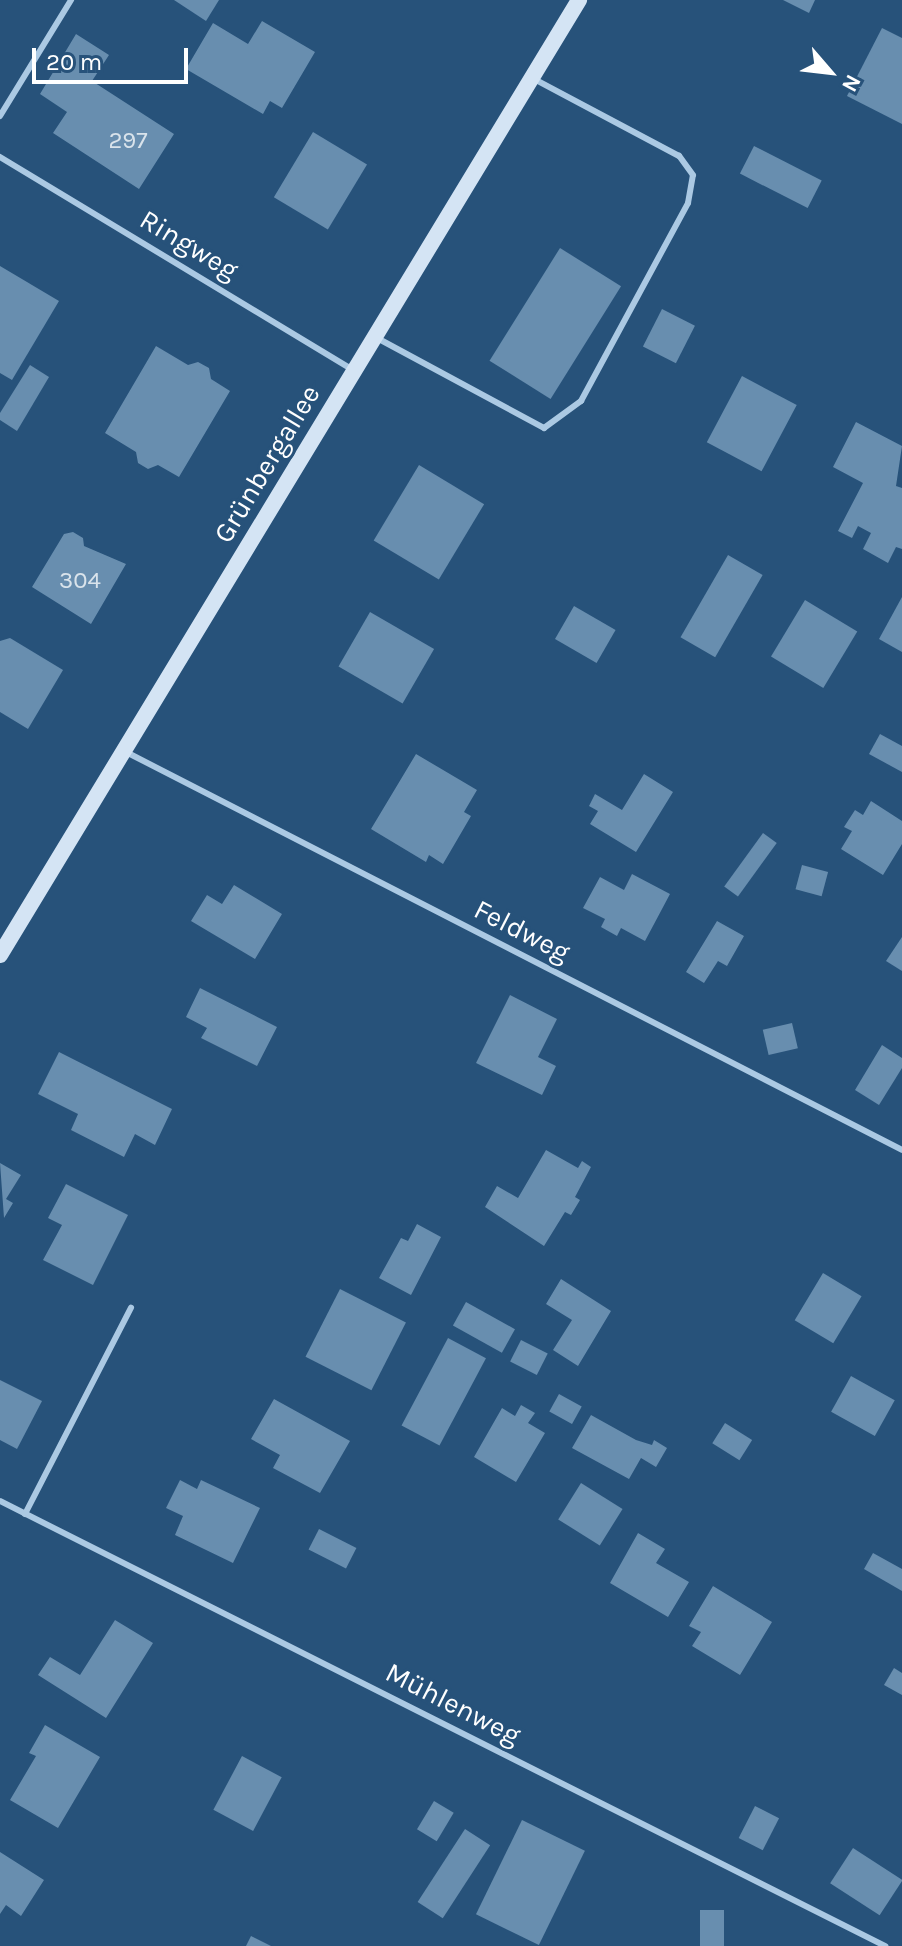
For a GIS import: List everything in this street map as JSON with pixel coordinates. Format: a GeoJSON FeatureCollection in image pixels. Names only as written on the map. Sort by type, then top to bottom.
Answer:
{"type":"FeatureCollection","features":[{"type":"Feature","properties":{"kind":"street","name":"Grünbergallee"},"geometry":{"type":"LineString","coordinates":[[0,955],[579,0]]}},
{"type":"Feature","properties":{"kind":"lane"},"geometry":{"type":"LineString","coordinates":[[0,116],[71,0]]}},
{"type":"Feature","properties":{"kind":"lane"},"geometry":{"type":"LineString","coordinates":[[375,336],[544,428],[581,401],[688,203],[693,175],[679,156],[532,78]]}},
{"type":"Feature","properties":{"kind":"lane","name":"Ringweg"},"geometry":{"type":"LineString","coordinates":[[0,157],[355,371]]}},
{"type":"Feature","properties":{"kind":"lane","name":"Feldweg"},"geometry":{"type":"LineString","coordinates":[[122,750],[902,1150]]}},
{"type":"Feature","properties":{"kind":"lane"},"geometry":{"type":"LineString","coordinates":[[25,1514],[131,1308]]}},
{"type":"Feature","properties":{"kind":"lane","name":"Mühlenweg"},"geometry":{"type":"LineString","coordinates":[[0,1501],[885,1946]]}},
{"type":"Feature","properties":{"kind":"building"},"geometry":{"type":"Polygon","coordinates":[[[174,0],[219,0],[206,21],[174,0]]]}},
{"type":"Feature","properties":{"kind":"building"},"geometry":{"type":"Polygon","coordinates":[[[783,0],[815,0],[809,13],[783,0]]]}},
{"type":"Feature","properties":{"kind":"building"},"geometry":{"type":"Polygon","coordinates":[[[262,21],[315,52],[282,108],[270,101],[263,114],[186,69],[213,23],[248,44],[262,21]]]}},
{"type":"Feature","properties":{"kind":"building"},"geometry":{"type":"Polygon","coordinates":[[[882,28],[902,38],[902,124],[847,96],[882,28]]]}},
{"type":"Feature","properties":{"kind":"building"},"geometry":{"type":"Polygon","coordinates":[[[76,34],[109,55],[92,81],[174,134],[139,189],[53,133],[67,112],[40,94],[76,34]]]}},
{"type":"Feature","properties":{"kind":"building"},"geometry":{"type":"Polygon","coordinates":[[[313,132],[367,164],[328,230],[274,197],[313,132]]]}},
{"type":"Feature","properties":{"kind":"building"},"geometry":{"type":"Polygon","coordinates":[[[754,146],[822,181],[808,208],[740,174],[754,146]]]}},
{"type":"Feature","properties":{"kind":"building"},"geometry":{"type":"Polygon","coordinates":[[[560,248],[621,286],[551,399],[490,361],[560,248]]]}},
{"type":"Feature","properties":{"kind":"building"},"geometry":{"type":"Polygon","coordinates":[[[0,266],[59,301],[12,380],[0,373],[0,266]]]}},
{"type":"Feature","properties":{"kind":"building"},"geometry":{"type":"Polygon","coordinates":[[[662,309],[695,326],[676,363],[643,346],[662,309]]]}},
{"type":"Feature","properties":{"kind":"building"},"geometry":{"type":"Polygon","coordinates":[[[156,346],[188,365],[198,362],[209,368],[211,379],[230,391],[179,477],[158,465],[148,469],[138,463],[136,452],[105,433],[156,346]]]}},
{"type":"Feature","properties":{"kind":"building"},"geometry":{"type":"Polygon","coordinates":[[[30,365],[49,377],[17,431],[0,420],[0,413],[30,365]]]}},
{"type":"Feature","properties":{"kind":"building"},"geometry":{"type":"Polygon","coordinates":[[[742,376],[797,405],[762,471],[707,442],[742,376]]]}},
{"type":"Feature","properties":{"kind":"building"},"geometry":{"type":"Polygon","coordinates":[[[856,422],[902,446],[896,486],[902,488],[902,549],[896,547],[888,563],[863,549],[871,533],[858,526],[852,538],[838,531],[863,483],[833,467],[856,422]]]}},
{"type":"Feature","properties":{"kind":"building"},"geometry":{"type":"Polygon","coordinates":[[[419,465],[484,504],[439,580],[374,540],[419,465]]]}},
{"type":"Feature","properties":{"kind":"building"},"geometry":{"type":"Polygon","coordinates":[[[73,532],[83,538],[84,546],[126,564],[91,624],[32,587],[64,534],[73,532]]]}},
{"type":"Feature","properties":{"kind":"building"},"geometry":{"type":"Polygon","coordinates":[[[728,555],[763,575],[715,657],[680,637],[728,555]]]}},
{"type":"Feature","properties":{"kind":"building"},"geometry":{"type":"Polygon","coordinates":[[[902,597],[902,652],[879,639],[902,597]]]}},
{"type":"Feature","properties":{"kind":"building"},"geometry":{"type":"Polygon","coordinates":[[[805,600],[857,631],[823,688],[771,657],[805,600]]]}},
{"type":"Feature","properties":{"kind":"building"},"geometry":{"type":"Polygon","coordinates":[[[574,606],[616,630],[597,663],[555,639],[574,606]]]}},
{"type":"Feature","properties":{"kind":"building"},"geometry":{"type":"Polygon","coordinates":[[[370,612],[434,649],[403,704],[338,667],[370,612]]]}},
{"type":"Feature","properties":{"kind":"building"},"geometry":{"type":"Polygon","coordinates":[[[10,638],[63,670],[28,729],[0,712],[0,641],[10,638]]]}},
{"type":"Feature","properties":{"kind":"building"},"geometry":{"type":"Polygon","coordinates":[[[880,734],[902,746],[902,772],[869,754],[880,734]]]}},
{"type":"Feature","properties":{"kind":"building"},"geometry":{"type":"Polygon","coordinates":[[[416,754],[477,790],[464,812],[471,816],[443,864],[429,855],[426,862],[371,829],[416,754]]]}},
{"type":"Feature","properties":{"kind":"building"},"geometry":{"type":"Polygon","coordinates":[[[644,774],[673,792],[636,852],[590,824],[598,811],[589,806],[595,794],[622,810],[644,774]]]}},
{"type":"Feature","properties":{"kind":"building"},"geometry":{"type":"Polygon","coordinates":[[[871,801],[902,821],[902,844],[883,875],[841,849],[852,831],[844,827],[855,810],[863,815],[871,801]]]}},
{"type":"Feature","properties":{"kind":"building"},"geometry":{"type":"Polygon","coordinates":[[[763,833],[777,843],[738,896],[724,886],[763,833]]]}},
{"type":"Feature","properties":{"kind":"building"},"geometry":{"type":"Polygon","coordinates":[[[802,865],[828,872],[822,896],[796,889],[802,865]]]}},
{"type":"Feature","properties":{"kind":"building"},"geometry":{"type":"Polygon","coordinates":[[[632,874],[670,894],[645,941],[621,928],[617,936],[601,927],[605,919],[583,908],[600,877],[624,890],[632,874]]]}},
{"type":"Feature","properties":{"kind":"building"},"geometry":{"type":"Polygon","coordinates":[[[234,885],[282,914],[255,959],[191,921],[207,895],[222,904],[234,885]]]}},
{"type":"Feature","properties":{"kind":"building"},"geometry":{"type":"Polygon","coordinates":[[[717,921],[744,936],[727,966],[718,961],[704,983],[686,972],[717,921]]]}},
{"type":"Feature","properties":{"kind":"building"},"geometry":{"type":"Polygon","coordinates":[[[902,937],[902,971],[886,961],[902,937]]]}},
{"type":"Feature","properties":{"kind":"building"},"geometry":{"type":"Polygon","coordinates":[[[200,988],[277,1027],[257,1066],[201,1038],[207,1028],[186,1017],[200,988]]]}},
{"type":"Feature","properties":{"kind":"building"},"geometry":{"type":"Polygon","coordinates":[[[510,995],[557,1019],[538,1057],[556,1066],[542,1095],[476,1063],[510,995]]]}},
{"type":"Feature","properties":{"kind":"building"},"geometry":{"type":"Polygon","coordinates":[[[792,1023],[798,1048],[769,1055],[763,1030],[792,1023]]]}},
{"type":"Feature","properties":{"kind":"building"},"geometry":{"type":"Polygon","coordinates":[[[882,1045],[902,1058],[902,1068],[879,1105],[855,1090],[882,1045]]]}},
{"type":"Feature","properties":{"kind":"building"},"geometry":{"type":"Polygon","coordinates":[[[59,1052],[172,1109],[155,1145],[135,1134],[124,1157],[71,1130],[78,1114],[38,1094],[59,1052]]]}},
{"type":"Feature","properties":{"kind":"building"},"geometry":{"type":"Polygon","coordinates":[[[546,1150],[578,1168],[582,1161],[591,1167],[575,1197],[580,1200],[571,1215],[565,1212],[544,1246],[485,1207],[497,1186],[518,1198],[546,1150]]]}},
{"type":"Feature","properties":{"kind":"building"},"geometry":{"type":"Polygon","coordinates":[[[0,1163],[21,1175],[6,1199],[13,1203],[4,1218],[0,1163]]]}},
{"type":"Feature","properties":{"kind":"building"},"geometry":{"type":"Polygon","coordinates":[[[66,1184],[128,1215],[93,1285],[43,1260],[62,1225],[48,1218],[66,1184]]]}},
{"type":"Feature","properties":{"kind":"building"},"geometry":{"type":"Polygon","coordinates":[[[417,1224],[441,1237],[411,1295],[379,1278],[401,1238],[408,1241],[417,1224]]]}},
{"type":"Feature","properties":{"kind":"building"},"geometry":{"type":"Polygon","coordinates":[[[823,1273],[862,1296],[833,1343],[795,1320],[823,1273]]]}},
{"type":"Feature","properties":{"kind":"building"},"geometry":{"type":"Polygon","coordinates":[[[561,1279],[611,1311],[578,1366],[553,1350],[572,1320],[546,1304],[561,1279]]]}},
{"type":"Feature","properties":{"kind":"building"},"geometry":{"type":"Polygon","coordinates":[[[340,1289],[406,1323],[371,1390],[305,1357],[340,1289]]]}},
{"type":"Feature","properties":{"kind":"building"},"geometry":{"type":"Polygon","coordinates":[[[466,1302],[515,1329],[502,1353],[453,1326],[466,1302]]]}},
{"type":"Feature","properties":{"kind":"building"},"geometry":{"type":"Polygon","coordinates":[[[448,1338],[486,1358],[439,1446],[402,1425],[448,1338]]]}},
{"type":"Feature","properties":{"kind":"building"},"geometry":{"type":"Polygon","coordinates":[[[521,1340],[548,1354],[537,1375],[510,1361],[521,1340]]]}},
{"type":"Feature","properties":{"kind":"building"},"geometry":{"type":"Polygon","coordinates":[[[851,1376],[895,1400],[875,1436],[831,1412],[851,1376]]]}},
{"type":"Feature","properties":{"kind":"building"},"geometry":{"type":"Polygon","coordinates":[[[0,1380],[42,1401],[17,1449],[0,1440],[0,1380]]]}},
{"type":"Feature","properties":{"kind":"building"},"geometry":{"type":"Polygon","coordinates":[[[559,1394],[582,1407],[572,1424],[549,1411],[559,1394]]]}},
{"type":"Feature","properties":{"kind":"building"},"geometry":{"type":"Polygon","coordinates":[[[274,1399],[350,1441],[320,1493],[273,1468],[280,1455],[251,1439],[274,1399]]]}},
{"type":"Feature","properties":{"kind":"building"},"geometry":{"type":"Polygon","coordinates":[[[521,1405],[535,1413],[528,1423],[545,1433],[516,1482],[474,1457],[502,1408],[515,1416],[521,1405]]]}},
{"type":"Feature","properties":{"kind":"building"},"geometry":{"type":"Polygon","coordinates":[[[591,1415],[636,1440],[652,1445],[654,1440],[667,1448],[656,1467],[641,1458],[629,1479],[572,1448],[591,1415]]]}},
{"type":"Feature","properties":{"kind":"building"},"geometry":{"type":"Polygon","coordinates":[[[725,1423],[752,1440],[739,1460],[712,1443],[725,1423]]]}},
{"type":"Feature","properties":{"kind":"building"},"geometry":{"type":"Polygon","coordinates":[[[180,1480],[197,1489],[201,1480],[260,1508],[233,1563],[175,1535],[183,1516],[166,1508],[180,1480]]]}},
{"type":"Feature","properties":{"kind":"building"},"geometry":{"type":"Polygon","coordinates":[[[581,1483],[623,1509],[600,1545],[558,1519],[581,1483]]]}},
{"type":"Feature","properties":{"kind":"building"},"geometry":{"type":"Polygon","coordinates":[[[319,1529],[356,1548],[346,1569],[309,1549],[319,1529]]]}},
{"type":"Feature","properties":{"kind":"building"},"geometry":{"type":"Polygon","coordinates":[[[638,1533],[665,1549],[656,1563],[689,1582],[668,1617],[610,1583],[638,1533]]]}},
{"type":"Feature","properties":{"kind":"building"},"geometry":{"type":"Polygon","coordinates":[[[873,1553],[902,1569],[902,1591],[864,1569],[873,1553]]]}},
{"type":"Feature","properties":{"kind":"building"},"geometry":{"type":"Polygon","coordinates":[[[713,1586],[772,1622],[740,1675],[692,1646],[701,1632],[689,1626],[713,1586]]]}},
{"type":"Feature","properties":{"kind":"building"},"geometry":{"type":"Polygon","coordinates":[[[115,1620],[153,1643],[106,1718],[38,1675],[50,1657],[80,1675],[115,1620]]]}},
{"type":"Feature","properties":{"kind":"building"},"geometry":{"type":"Polygon","coordinates":[[[894,1668],[902,1673],[902,1695],[884,1685],[894,1668]]]}},
{"type":"Feature","properties":{"kind":"building"},"geometry":{"type":"Polygon","coordinates":[[[45,1725],[100,1757],[58,1828],[10,1800],[36,1756],[29,1753],[45,1725]]]}},
{"type":"Feature","properties":{"kind":"building"},"geometry":{"type":"Polygon","coordinates":[[[242,1756],[282,1777],[253,1831],[213,1810],[242,1756]]]}},
{"type":"Feature","properties":{"kind":"building"},"geometry":{"type":"Polygon","coordinates":[[[434,1801],[454,1813],[437,1841],[417,1829],[434,1801]]]}},
{"type":"Feature","properties":{"kind":"building"},"geometry":{"type":"Polygon","coordinates":[[[755,1806],[779,1818],[763,1850],[739,1838],[755,1806]]]}},
{"type":"Feature","properties":{"kind":"building"},"geometry":{"type":"Polygon","coordinates":[[[522,1820],[585,1851],[539,1945],[476,1914],[522,1820]]]}},
{"type":"Feature","properties":{"kind":"building"},"geometry":{"type":"Polygon","coordinates":[[[465,1829],[490,1845],[443,1918],[418,1902],[465,1829]]]}},
{"type":"Feature","properties":{"kind":"building"},"geometry":{"type":"Polygon","coordinates":[[[853,1848],[902,1880],[880,1915],[830,1883],[853,1848]]]}},
{"type":"Feature","properties":{"kind":"building"},"geometry":{"type":"Polygon","coordinates":[[[0,1852],[44,1880],[21,1916],[6,1905],[0,1914],[0,1852]]]}},
{"type":"Feature","properties":{"kind":"building"},"geometry":{"type":"Polygon","coordinates":[[[700,1910],[724,1910],[724,1946],[700,1946],[700,1910]]]}},
{"type":"Feature","properties":{"kind":"building"},"geometry":{"type":"Polygon","coordinates":[[[251,1936],[271,1946],[246,1946],[251,1936]]]}}]}
